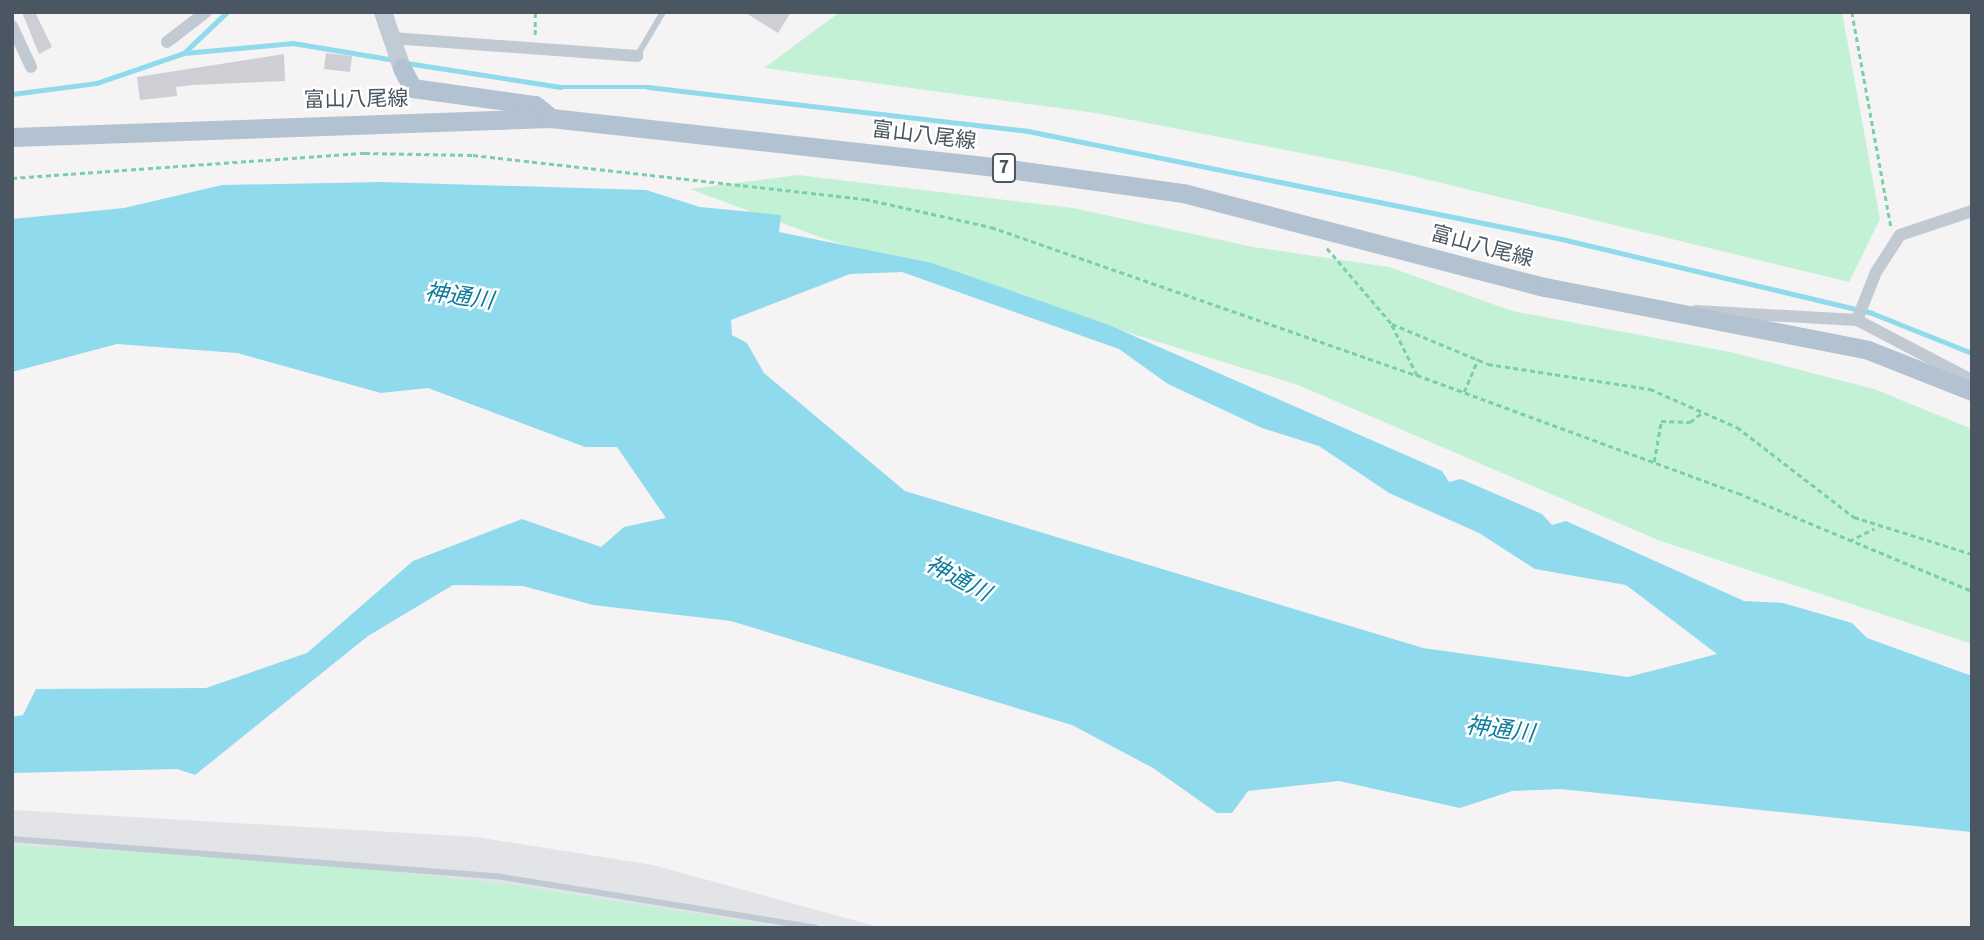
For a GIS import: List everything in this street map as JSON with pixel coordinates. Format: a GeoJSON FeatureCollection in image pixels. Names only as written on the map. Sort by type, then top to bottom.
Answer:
{"type":"FeatureCollection","features":[{"type":"Feature","properties":{"kind":"main road"},"geometry":{"type":"LineString","coordinates":[[383,12],[412,88],[535,105],[551,118]]}},
{"type":"Feature","properties":{"kind":"main road","name":"富山八尾線"},"geometry":{"type":"LineString","coordinates":[[12,137],[551,118],[806,143],[1182,193],[1545,287],[1868,350],[1972,391]]}},
{"type":"Feature","properties":{"kind":"street"},"geometry":{"type":"LineString","coordinates":[[167,42],[206,12]]}},
{"type":"Feature","properties":{"kind":"street"},"geometry":{"type":"LineString","coordinates":[[12,26],[31,66]]}},
{"type":"Feature","properties":{"kind":"street"},"geometry":{"type":"LineString","coordinates":[[398,55],[535,45],[637,56]]}},
{"type":"Feature","properties":{"kind":"street"},"geometry":{"type":"LineString","coordinates":[[1857,320],[1900,234],[1972,211]]}},
{"type":"Feature","properties":{"kind":"street"},"geometry":{"type":"LineString","coordinates":[[1679,313],[1718,309],[1857,320],[1972,380]]}},
{"type":"Feature","properties":{"kind":"lane"},"geometry":{"type":"LineString","coordinates":[[637,56],[663,12]]}},
{"type":"Feature","properties":{"kind":"lane"},"geometry":{"type":"LineString","coordinates":[[12,839],[122,843],[496,877],[816,928]]}},
{"type":"Feature","properties":{"kind":"path"},"geometry":{"type":"LineString","coordinates":[[535,12],[535,45]]}},
{"type":"Feature","properties":{"kind":"path"},"geometry":{"type":"LineString","coordinates":[[1852,12],[1894,243]]}},
{"type":"Feature","properties":{"kind":"path"},"geometry":{"type":"LineString","coordinates":[[12,178],[365,153],[473,155],[865,199],[991,227],[1417,375],[1654,462],[1972,591]]}},
{"type":"Feature","properties":{"kind":"path"},"geometry":{"type":"LineString","coordinates":[[1325,228],[1326,246],[1392,324],[1417,375]]}},
{"type":"Feature","properties":{"kind":"path"},"geometry":{"type":"LineString","coordinates":[[1392,324],[1478,359],[1650,390],[1737,427],[1876,528],[1972,554]]}},
{"type":"Feature","properties":{"kind":"path"},"geometry":{"type":"LineString","coordinates":[[1464,392],[1478,359]]}},
{"type":"Feature","properties":{"kind":"path"},"geometry":{"type":"LineString","coordinates":[[1654,462],[1661,421],[1690,422],[1703,412]]}},
{"type":"Feature","properties":{"kind":"path"},"geometry":{"type":"LineString","coordinates":[[1849,541],[1876,528]]}},
{"type":"Feature","properties":{"kind":"shaded area"},"geometry":{"type":"Polygon","coordinates":[[[12,810],[476,837],[653,865],[882,928],[12,928],[12,810]]]}},
{"type":"Feature","properties":{"kind":"green space"},"geometry":{"type":"Polygon","coordinates":[[[840,12],[1842,12],[1880,219],[1849,282],[1388,170],[1096,113],[764,68],[840,12]]]}},
{"type":"Feature","properties":{"kind":"green space"},"geometry":{"type":"Polygon","coordinates":[[[798,175],[1073,208],[1253,247],[1389,267],[1512,311],[1730,352],[1874,389],[1972,429],[1972,644],[1658,540],[1298,385],[825,239],[690,189],[798,175]]]}},
{"type":"Feature","properties":{"kind":"green space"},"geometry":{"type":"Polygon","coordinates":[[[12,845],[295,860],[520,886],[785,928],[12,928],[12,845]]]}},
{"type":"Feature","properties":{"kind":"water","name":"神通川"},"geometry":{"type":"Polygon","coordinates":[[[381,182],[646,190],[700,207],[781,215],[779,232],[932,263],[1109,325],[1442,471],[1449,482],[1461,479],[1542,514],[1552,525],[1566,521],[1744,601],[1783,603],[1852,623],[1867,638],[1972,676],[1972,832],[1560,789],[1512,791],[1460,808],[1339,781],[1248,791],[1232,813],[1217,813],[1153,768],[1072,725],[731,621],[593,605],[523,586],[453,585],[368,636],[195,775],[177,769],[12,773],[12,717],[23,715],[36,689],[206,688],[307,653],[413,561],[522,519],[601,547],[624,527],[666,518],[617,447],[585,447],[428,388],[381,393],[237,353],[117,344],[12,372],[12,219],[124,208],[222,185],[381,182]],[[902,272],[850,274],[731,320],[732,335],[747,343],[764,373],[905,491],[1423,648],[1628,677],[1717,654],[1626,585],[1535,569],[1479,533],[1389,493],[1319,446],[1262,428],[1168,384],[1119,349],[902,272]]]}},
{"type":"Feature","properties":{"kind":"building"},"geometry":{"type":"Polygon","coordinates":[[[22,12],[35,12],[52,47],[39,54],[22,12]]]}},
{"type":"Feature","properties":{"kind":"building"},"geometry":{"type":"Polygon","coordinates":[[[744,12],[791,12],[778,33],[744,12]]]}},
{"type":"Feature","properties":{"kind":"building"},"geometry":{"type":"Polygon","coordinates":[[[326,53],[352,56],[350,72],[324,69],[326,53]]]}},
{"type":"Feature","properties":{"kind":"building"},"geometry":{"type":"Polygon","coordinates":[[[284,54],[285,81],[176,87],[177,96],[140,100],[137,77],[284,54]]]}},
{"type":"Feature","properties":{"kind":"waterway"},"geometry":{"type":"LineString","coordinates":[[185,52],[227,12]]}},
{"type":"Feature","properties":{"kind":"waterway"},"geometry":{"type":"LineString","coordinates":[[12,94],[97,83],[184,53],[293,43],[395,60]]}},
{"type":"Feature","properties":{"kind":"waterway"},"geometry":{"type":"LineString","coordinates":[[407,63],[560,87],[648,87],[1028,131],[1562,239],[1872,313],[1972,353]]}}]}
